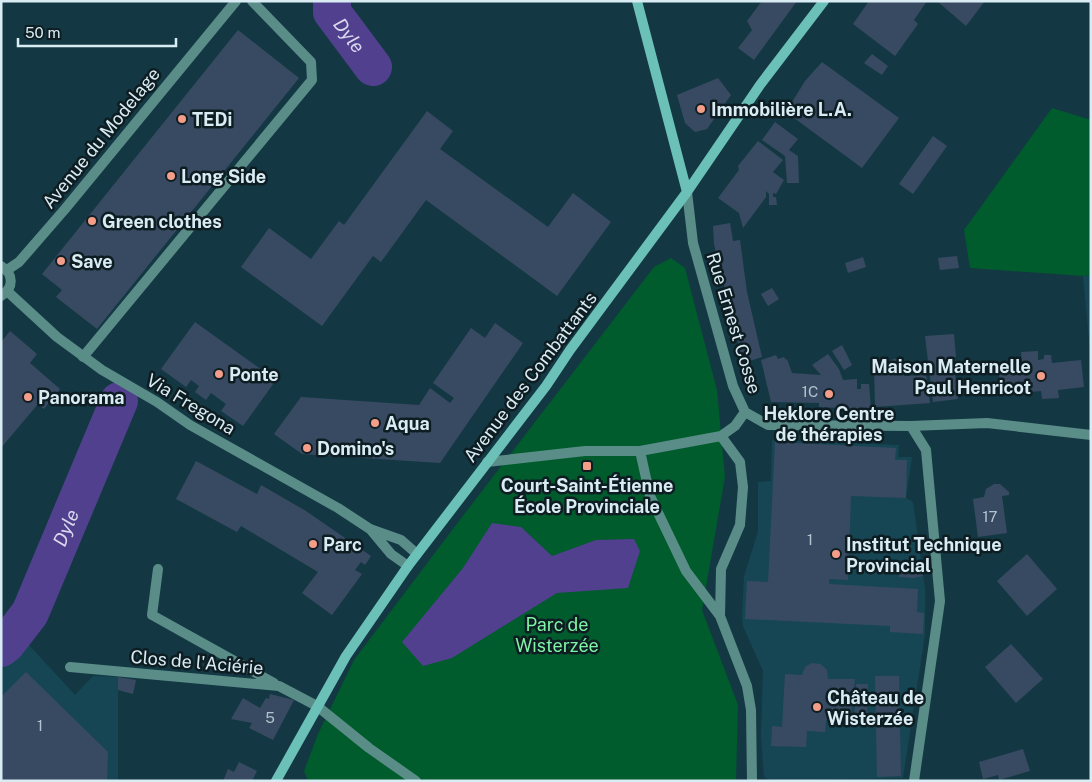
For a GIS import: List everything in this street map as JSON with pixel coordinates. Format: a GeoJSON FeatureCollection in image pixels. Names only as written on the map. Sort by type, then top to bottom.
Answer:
{"type":"FeatureCollection","features":[{"type":"Feature","properties":{"kind":"main road"},"geometry":{"type":"LineString","coordinates":[[637,1],[687,192]]}},
{"type":"Feature","properties":{"kind":"main road","name":"Avenue des Combattants"},"geometry":{"type":"LineString","coordinates":[[276,781],[316,706],[346,656],[408,566],[546,386],[687,192],[760,85],[824,1]]}},
{"type":"Feature","properties":{"kind":"street","name":"Avenue du Modelage"},"geometry":{"type":"LineString","coordinates":[[4,268],[19,262],[236,1]]}},
{"type":"Feature","properties":{"kind":"street"},"geometry":{"type":"LineString","coordinates":[[83,357],[312,80],[311,62],[252,1]]}},
{"type":"Feature","properties":{"kind":"street","name":"Rue Ernest Cosse"},"geometry":{"type":"LineString","coordinates":[[687,192],[693,243],[733,386],[745,412],[768,425],[911,426],[987,423],[1091,434]]}},
{"type":"Feature","properties":{"kind":"street"},"geometry":{"type":"LineString","coordinates":[[4,268],[11,283],[4,294]]}},
{"type":"Feature","properties":{"kind":"street","name":"Via Fregona"},"geometry":{"type":"LineString","coordinates":[[4,294],[57,338],[102,370],[190,425],[338,508],[370,529],[401,540],[417,554]]}},
{"type":"Feature","properties":{"kind":"street"},"geometry":{"type":"LineString","coordinates":[[487,462],[585,451],[640,451],[721,436],[735,426],[745,412]]}},
{"type":"Feature","properties":{"kind":"street"},"geometry":{"type":"LineString","coordinates":[[911,426],[926,450],[940,601],[914,781]]}},
{"type":"Feature","properties":{"kind":"street"},"geometry":{"type":"LineString","coordinates":[[720,616],[721,569],[740,525],[743,487],[740,462],[721,436]]}},
{"type":"Feature","properties":{"kind":"street"},"geometry":{"type":"LineString","coordinates":[[640,451],[650,496],[686,571],[720,616],[746,686],[751,710],[752,781]]}},
{"type":"Feature","properties":{"kind":"street","name":"Via Fregona"},"geometry":{"type":"LineString","coordinates":[[370,529],[391,554],[408,566]]}},
{"type":"Feature","properties":{"kind":"street"},"geometry":{"type":"LineString","coordinates":[[158,569],[152,615],[279,686]]}},
{"type":"Feature","properties":{"kind":"street","name":"Clos de l'Aciérie"},"geometry":{"type":"LineString","coordinates":[[70,667],[279,686],[316,706],[369,748],[416,781]]}},
{"type":"Feature","properties":{"kind":"shaded area"},"geometry":{"type":"Polygon","coordinates":[[[1091,275],[1091,360],[1083,276],[1091,275]]]}},
{"type":"Feature","properties":{"kind":"shaded area"},"geometry":{"type":"Polygon","coordinates":[[[772,440],[899,445],[898,457],[912,457],[906,498],[913,502],[925,589],[925,634],[903,778],[772,781],[764,777],[761,736],[763,671],[743,626],[742,617],[744,576],[758,532],[758,482],[771,481],[772,440]]]}},
{"type":"Feature","properties":{"kind":"shaded area"},"geometry":{"type":"Polygon","coordinates":[[[492,523],[521,527],[552,556],[596,540],[634,539],[640,551],[628,588],[557,593],[452,658],[423,666],[402,642],[463,568],[492,523]]]}},
{"type":"Feature","properties":{"kind":"shaded area"},"geometry":{"type":"Polygon","coordinates":[[[29,645],[75,695],[93,676],[118,677],[118,781],[1,781],[1,666],[29,645]]]}},
{"type":"Feature","properties":{"kind":"green space"},"geometry":{"type":"Polygon","coordinates":[[[1052,108],[1091,120],[1091,275],[970,268],[964,230],[1052,108]]]}},
{"type":"Feature","properties":{"kind":"green space","name":"Parc de Wisterzée"},"geometry":{"type":"Polygon","coordinates":[[[671,258],[685,268],[717,390],[725,477],[702,610],[738,705],[736,781],[308,781],[304,771],[318,734],[354,660],[654,267],[671,258]]]}},
{"type":"Feature","properties":{"kind":"building"},"geometry":{"type":"Polygon","coordinates":[[[762,1],[797,1],[754,60],[738,48],[752,30],[747,21],[762,1]]]}},
{"type":"Feature","properties":{"kind":"building"},"geometry":{"type":"Polygon","coordinates":[[[869,1],[927,1],[914,20],[918,24],[895,56],[853,24],[869,1]]]}},
{"type":"Feature","properties":{"kind":"building"},"geometry":{"type":"Polygon","coordinates":[[[937,1],[985,1],[966,26],[937,1]]]}},
{"type":"Feature","properties":{"kind":"building","name":"Long Side"},"geometry":{"type":"Polygon","coordinates":[[[238,30],[299,78],[97,329],[56,297],[62,290],[42,274],[238,30]]]}},
{"type":"Feature","properties":{"kind":"building"},"geometry":{"type":"Polygon","coordinates":[[[872,54],[888,66],[882,75],[864,63],[872,54]]]}},
{"type":"Feature","properties":{"kind":"building"},"geometry":{"type":"Polygon","coordinates":[[[822,62],[899,118],[862,168],[786,112],[805,81],[822,62]]]}},
{"type":"Feature","properties":{"kind":"building","name":"Immobilière L.A."},"geometry":{"type":"Polygon","coordinates":[[[718,78],[731,95],[707,129],[695,132],[685,123],[677,95],[718,78]]]}},
{"type":"Feature","properties":{"kind":"building"},"geometry":{"type":"Polygon","coordinates":[[[427,111],[453,131],[440,149],[548,227],[573,193],[611,222],[557,296],[426,200],[381,262],[373,256],[322,326],[241,267],[269,228],[311,259],[339,221],[344,225],[427,111]]]}},
{"type":"Feature","properties":{"kind":"building"},"geometry":{"type":"Polygon","coordinates":[[[775,122],[798,139],[789,150],[798,156],[799,183],[787,183],[785,156],[762,140],[775,122]]]}},
{"type":"Feature","properties":{"kind":"building"},"geometry":{"type":"Polygon","coordinates":[[[933,136],[947,146],[913,194],[899,184],[933,136]]]}},
{"type":"Feature","properties":{"kind":"building"},"geometry":{"type":"Polygon","coordinates":[[[758,141],[783,160],[773,172],[784,180],[776,194],[773,193],[773,197],[776,197],[777,205],[769,205],[769,194],[766,191],[766,197],[743,228],[739,213],[718,198],[739,170],[738,166],[758,141]]]}},
{"type":"Feature","properties":{"kind":"building"},"geometry":{"type":"Polygon","coordinates":[[[730,223],[733,241],[740,240],[747,292],[762,357],[743,363],[714,244],[713,226],[730,223]]]}},
{"type":"Feature","properties":{"kind":"building"},"geometry":{"type":"Polygon","coordinates":[[[957,256],[959,268],[940,270],[938,258],[957,256]]]}},
{"type":"Feature","properties":{"kind":"building"},"geometry":{"type":"Polygon","coordinates":[[[863,257],[866,267],[848,273],[845,263],[863,257]]]}},
{"type":"Feature","properties":{"kind":"building"},"geometry":{"type":"Polygon","coordinates":[[[772,288],[779,299],[768,306],[761,294],[772,288]]]}},
{"type":"Feature","properties":{"kind":"building","name":"Ponte"},"geometry":{"type":"Polygon","coordinates":[[[195,322],[276,380],[243,426],[221,411],[226,404],[211,393],[206,400],[195,392],[199,386],[191,380],[186,387],[161,369],[195,322]]]}},
{"type":"Feature","properties":{"kind":"building","name":"Aqua"},"geometry":{"type":"Polygon","coordinates":[[[495,323],[523,343],[440,463],[302,454],[274,434],[301,397],[419,405],[430,388],[450,403],[454,398],[433,383],[471,328],[485,338],[495,323]]]}},
{"type":"Feature","properties":{"kind":"building","name":"Panorama"},"geometry":{"type":"Polygon","coordinates":[[[10,331],[37,354],[30,363],[60,389],[44,409],[38,404],[1,448],[1,342],[10,331]]]}},
{"type":"Feature","properties":{"kind":"building"},"geometry":{"type":"Polygon","coordinates":[[[954,334],[956,357],[953,357],[958,399],[933,402],[925,336],[954,334]]]}},
{"type":"Feature","properties":{"kind":"building"},"geometry":{"type":"Polygon","coordinates":[[[842,345],[852,365],[844,370],[832,351],[842,345]]]}},
{"type":"Feature","properties":{"kind":"building","name":"Maison Maternelle Paul Henricot"},"geometry":{"type":"Polygon","coordinates":[[[1038,351],[1038,360],[1044,359],[1044,355],[1051,355],[1052,363],[1081,360],[1084,387],[1058,390],[1059,398],[1042,399],[1041,391],[1001,395],[998,364],[1022,362],[1021,352],[1038,351]]]}},
{"type":"Feature","properties":{"kind":"building"},"geometry":{"type":"Polygon","coordinates":[[[828,354],[839,369],[843,380],[857,379],[857,389],[861,389],[861,384],[869,384],[871,408],[838,411],[838,408],[819,407],[819,403],[771,402],[761,360],[776,355],[778,359],[784,357],[787,359],[792,373],[821,375],[812,365],[828,354]]]}},
{"type":"Feature","properties":{"kind":"building"},"geometry":{"type":"Polygon","coordinates":[[[901,357],[905,371],[903,372],[904,376],[926,375],[930,403],[875,407],[874,369],[892,368],[891,360],[901,357]]]}},
{"type":"Feature","properties":{"kind":"building","name":"Institut Technique Provincial"},"geometry":{"type":"Polygon","coordinates":[[[775,442],[896,448],[895,460],[907,460],[906,498],[851,496],[848,580],[829,579],[829,584],[918,589],[917,612],[924,613],[923,634],[890,632],[890,626],[745,619],[747,581],[768,582],[775,442]]]}},
{"type":"Feature","properties":{"kind":"building","name":"Parc"},"geometry":{"type":"Polygon","coordinates":[[[196,461],[257,494],[261,485],[306,511],[371,556],[365,565],[361,562],[355,570],[362,574],[332,615],[302,593],[318,572],[241,526],[237,532],[176,499],[196,461]]]}},
{"type":"Feature","properties":{"kind":"building"},"geometry":{"type":"Polygon","coordinates":[[[994,484],[1000,484],[1009,492],[1009,495],[1002,496],[1007,533],[978,537],[973,499],[984,497],[986,489],[994,484]]]}},
{"type":"Feature","properties":{"kind":"building"},"geometry":{"type":"Polygon","coordinates":[[[1027,554],[1057,589],[1027,616],[997,581],[1027,554]]]}},
{"type":"Feature","properties":{"kind":"building"},"geometry":{"type":"Polygon","coordinates":[[[921,560],[923,576],[913,578],[899,577],[899,574],[912,561],[921,560]]]}},
{"type":"Feature","properties":{"kind":"building"},"geometry":{"type":"Polygon","coordinates":[[[1011,644],[1043,679],[1016,703],[985,667],[1011,644]]]}},
{"type":"Feature","properties":{"kind":"building","name":"Château de Wisterzée"},"geometry":{"type":"Polygon","coordinates":[[[812,663],[820,664],[827,670],[828,679],[855,679],[850,722],[826,720],[825,732],[807,731],[806,747],[771,746],[772,726],[782,727],[785,674],[802,675],[805,667],[812,663]]]}},
{"type":"Feature","properties":{"kind":"building"},"geometry":{"type":"Polygon","coordinates":[[[26,672],[108,752],[107,781],[1,781],[1,697],[26,672]]]}},
{"type":"Feature","properties":{"kind":"building"},"geometry":{"type":"Polygon","coordinates":[[[875,676],[899,676],[901,776],[877,777],[875,676]]]}},
{"type":"Feature","properties":{"kind":"building"},"geometry":{"type":"Polygon","coordinates":[[[118,677],[136,680],[133,694],[118,690],[118,677]]]}},
{"type":"Feature","properties":{"kind":"building"},"geometry":{"type":"Polygon","coordinates":[[[856,684],[868,684],[867,721],[854,720],[856,684]]]}},
{"type":"Feature","properties":{"kind":"building"},"geometry":{"type":"Polygon","coordinates":[[[270,694],[294,700],[273,740],[249,728],[252,723],[231,719],[243,698],[260,708],[266,698],[269,699],[270,694]]]}},
{"type":"Feature","properties":{"kind":"building"},"geometry":{"type":"Polygon","coordinates":[[[1023,749],[1030,771],[999,780],[998,775],[983,779],[979,762],[1023,749]]]}},
{"type":"Feature","properties":{"kind":"building"},"geometry":{"type":"Polygon","coordinates":[[[239,762],[257,771],[252,781],[223,781],[228,769],[234,772],[239,762]]]}},
{"type":"Feature","properties":{"kind":"waterway","name":"Dyle"},"geometry":{"type":"LineString","coordinates":[[332,1],[332,12],[373,67]]}},
{"type":"Feature","properties":{"kind":"waterway","name":"Dyle"},"geometry":{"type":"LineString","coordinates":[[1,648],[30,613],[119,401]]}},
{"type":"Feature","properties":{"kind":"place","name":"Immobilière L.A."},"geometry":{"type":"Point","coordinates":[701,109]}},
{"type":"Feature","properties":{"kind":"place","name":"TEDi"},"geometry":{"type":"Point","coordinates":[182,119]}},
{"type":"Feature","properties":{"kind":"place","name":"Long Side"},"geometry":{"type":"Point","coordinates":[171,176]}},
{"type":"Feature","properties":{"kind":"place","name":"Green clothes"},"geometry":{"type":"Point","coordinates":[92,221]}},
{"type":"Feature","properties":{"kind":"place","name":"Save"},"geometry":{"type":"Point","coordinates":[61,261]}},
{"type":"Feature","properties":{"kind":"place","name":"Ponte"},"geometry":{"type":"Point","coordinates":[219,374]}},
{"type":"Feature","properties":{"kind":"place","name":"Maison Maternelle Paul Henricot"},"geometry":{"type":"Point","coordinates":[1041,376]}},
{"type":"Feature","properties":{"kind":"place","name":"Heklore Centre de thérapies"},"geometry":{"type":"Point","coordinates":[829,394]}},
{"type":"Feature","properties":{"kind":"place","name":"Panorama"},"geometry":{"type":"Point","coordinates":[28,397]}},
{"type":"Feature","properties":{"kind":"place","name":"Aqua"},"geometry":{"type":"Point","coordinates":[375,423]}},
{"type":"Feature","properties":{"kind":"place","name":"Domino's"},"geometry":{"type":"Point","coordinates":[307,448]}},
{"type":"Feature","properties":{"kind":"place","name":"Court-Saint-Étienne École Provinciale"},"geometry":{"type":"Point","coordinates":[587,466]}},
{"type":"Feature","properties":{"kind":"place","name":"Parc"},"geometry":{"type":"Point","coordinates":[313,544]}},
{"type":"Feature","properties":{"kind":"place","name":"Institut Technique Provincial"},"geometry":{"type":"Point","coordinates":[836,554]}},
{"type":"Feature","properties":{"kind":"place","name":"Château de Wisterzée"},"geometry":{"type":"Point","coordinates":[817,707]}}]}
